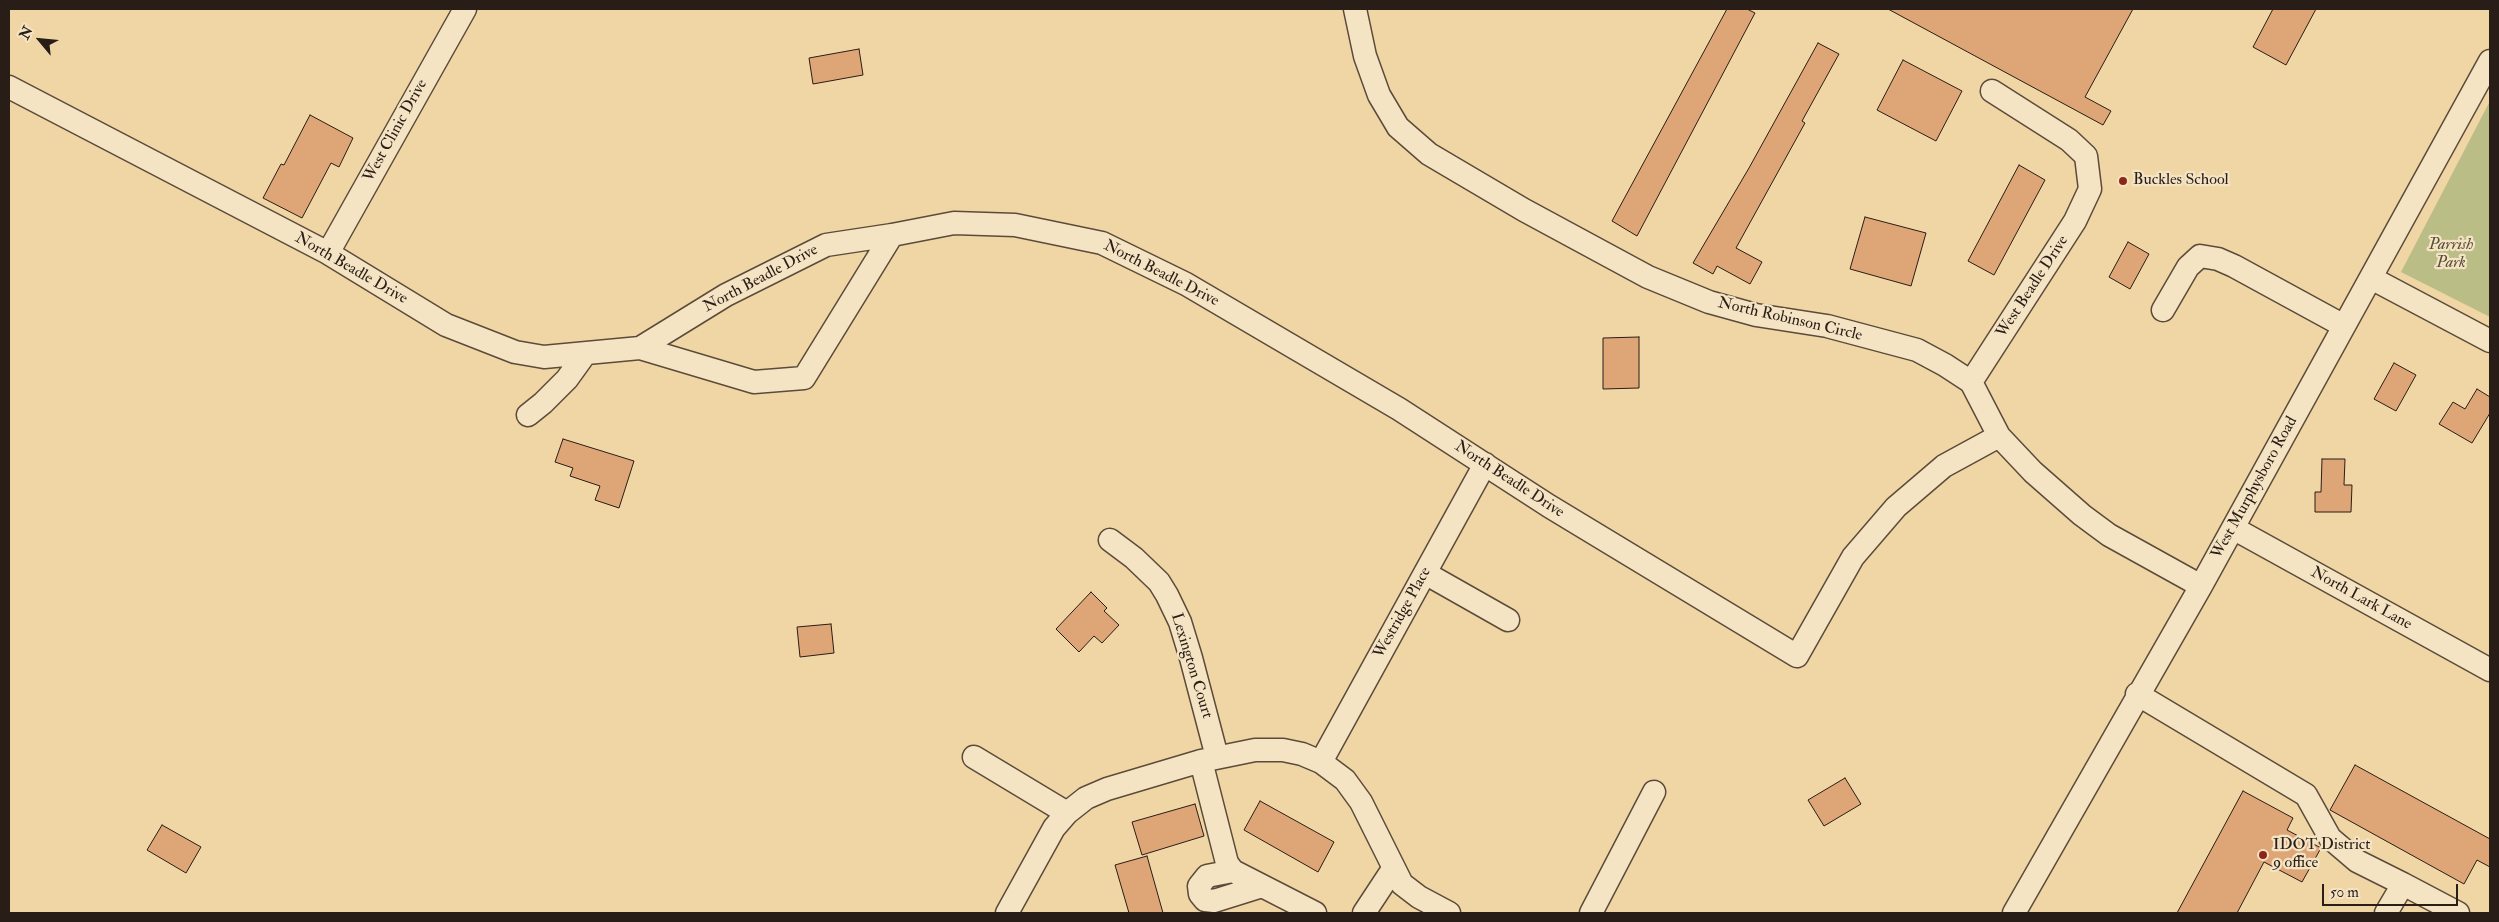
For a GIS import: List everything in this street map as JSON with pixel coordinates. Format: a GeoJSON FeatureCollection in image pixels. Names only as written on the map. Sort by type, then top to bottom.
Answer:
{"type":"FeatureCollection","features":[{"type":"Feature","properties":{"kind":"street","name":"West Clinic Drive"},"geometry":{"type":"LineString","coordinates":[[328,253],[465,9]]}},
{"type":"Feature","properties":{"kind":"street","name":"North Robinson Circle"},"geometry":{"type":"LineString","coordinates":[[1355,9],[1365,56],[1379,95],[1398,128],[1429,154],[1524,210],[1648,277],[1709,302],[1756,315],[1827,326],[1917,350],[1971,382]]}},
{"type":"Feature","properties":{"kind":"street","name":"West Murphysboro Road"},"geometry":{"type":"LineString","coordinates":[[2014,913],[2137,694],[2201,586],[2490,61]]}},
{"type":"Feature","properties":{"kind":"street","name":"North Beadle Drive"},"geometry":{"type":"LineString","coordinates":[[9,87],[328,253],[446,325],[515,352],[544,357],[640,348],[726,295],[826,244],[892,236],[954,223],[1015,225],[1102,243],[1186,284],[1399,409],[1549,506],[1797,656],[1853,557],[1896,507],[1944,466],[1999,436]]}},
{"type":"Feature","properties":{"kind":"street","name":"West Beadle Drive"},"geometry":{"type":"LineString","coordinates":[[1971,382],[2075,221],[2090,189],[2086,156],[2069,140],[1992,91]]}},
{"type":"Feature","properties":{"kind":"street"},"geometry":{"type":"LineString","coordinates":[[640,348],[754,382],[804,378],[892,236]]}},
{"type":"Feature","properties":{"kind":"street"},"geometry":{"type":"LineString","coordinates":[[2163,310],[2188,267],[2200,256],[2218,259],[2234,266],[2344,326]]}},
{"type":"Feature","properties":{"kind":"street"},"geometry":{"type":"LineString","coordinates":[[2370,278],[2490,341]]}},
{"type":"Feature","properties":{"kind":"street"},"geometry":{"type":"LineString","coordinates":[[528,415],[567,379],[584,354]]}},
{"type":"Feature","properties":{"kind":"street"},"geometry":{"type":"LineString","coordinates":[[1971,382],[1999,436],[2033,472],[2082,515],[2109,535],[2201,586]]}},
{"type":"Feature","properties":{"kind":"street","name":"Westridge Place"},"geometry":{"type":"LineString","coordinates":[[1321,762],[1485,464]]}},
{"type":"Feature","properties":{"kind":"street","name":"North Lark Lane"},"geometry":{"type":"LineString","coordinates":[[2233,528],[2490,670]]}},
{"type":"Feature","properties":{"kind":"street","name":"Lexington Court"},"geometry":{"type":"LineString","coordinates":[[1110,540],[1159,582],[1180,622],[1191,658],[1227,863],[1233,872]]}},
{"type":"Feature","properties":{"kind":"street"},"geometry":{"type":"LineString","coordinates":[[1425,573],[1508,620]]}},
{"type":"Feature","properties":{"kind":"street"},"geometry":{"type":"LineString","coordinates":[[2137,694],[2306,795],[2330,838],[2357,861],[2458,913]]}},
{"type":"Feature","properties":{"kind":"street"},"geometry":{"type":"LineString","coordinates":[[1007,913],[1054,828],[1066,813],[1086,798],[1108,789],[1209,759],[1242,751],[1282,750],[1302,754],[1321,762],[1345,780],[1361,802],[1402,884],[1419,897],[1449,913]]}},
{"type":"Feature","properties":{"kind":"street"},"geometry":{"type":"LineString","coordinates":[[974,757],[1066,813]]}},
{"type":"Feature","properties":{"kind":"street"},"geometry":{"type":"LineString","coordinates":[[1591,913],[1654,792]]}},
{"type":"Feature","properties":{"kind":"street"},"geometry":{"type":"LineString","coordinates":[[1364,913],[1394,869]]}},
{"type":"Feature","properties":{"kind":"street"},"geometry":{"type":"LineString","coordinates":[[1262,886],[1214,901],[1205,900],[1200,894],[1199,886],[1207,876],[1233,872],[1262,886],[1315,913]]}},
{"type":"Feature","properties":{"kind":"street"},"geometry":{"type":"LineString","coordinates":[[2386,913],[2403,884]]}},
{"type":"Feature","properties":{"kind":"green space","name":"Parrish Park"},"geometry":{"type":"Polygon","coordinates":[[[2490,101],[2490,317],[2401,272],[2490,101]]]}},
{"type":"Feature","properties":{"kind":"building"},"geometry":{"type":"Polygon","coordinates":[[[1727,9],[1747,9],[1755,13],[1637,236],[1612,221],[1727,9]]]}},
{"type":"Feature","properties":{"kind":"building"},"geometry":{"type":"Polygon","coordinates":[[[1888,9],[2133,9],[2085,97],[2111,111],[2103,125],[1888,9]]]}},
{"type":"Feature","properties":{"kind":"building"},"geometry":{"type":"Polygon","coordinates":[[[2273,9],[2316,9],[2286,65],[2253,47],[2273,9]]]}},
{"type":"Feature","properties":{"kind":"building"},"geometry":{"type":"Polygon","coordinates":[[[1818,43],[1839,54],[1802,121],[1805,123],[1736,248],[1762,262],[1750,284],[1717,266],[1713,274],[1693,263],[1749,168],[1818,43]]]}},
{"type":"Feature","properties":{"kind":"building"},"geometry":{"type":"Polygon","coordinates":[[[859,49],[863,75],[813,84],[809,58],[859,49]]]}},
{"type":"Feature","properties":{"kind":"building"},"geometry":{"type":"Polygon","coordinates":[[[1903,60],[1962,91],[1936,141],[1877,110],[1903,60]]]}},
{"type":"Feature","properties":{"kind":"building"},"geometry":{"type":"Polygon","coordinates":[[[310,115],[353,138],[339,167],[331,163],[302,218],[263,198],[281,164],[284,165],[310,115]]]}},
{"type":"Feature","properties":{"kind":"building"},"geometry":{"type":"Polygon","coordinates":[[[2019,165],[2045,180],[1994,275],[1968,261],[2019,165]]]}},
{"type":"Feature","properties":{"kind":"building"},"geometry":{"type":"Polygon","coordinates":[[[1865,217],[1926,233],[1911,286],[1850,269],[1865,217]]]}},
{"type":"Feature","properties":{"kind":"building"},"geometry":{"type":"Polygon","coordinates":[[[2128,242],[2149,254],[2130,289],[2109,277],[2128,242]]]}},
{"type":"Feature","properties":{"kind":"building"},"geometry":{"type":"Polygon","coordinates":[[[1639,337],[1639,388],[1603,389],[1603,338],[1639,337]]]}},
{"type":"Feature","properties":{"kind":"building"},"geometry":{"type":"Polygon","coordinates":[[[2394,363],[2416,375],[2396,411],[2374,399],[2394,363]]]}},
{"type":"Feature","properties":{"kind":"building"},"geometry":{"type":"Polygon","coordinates":[[[2477,389],[2490,397],[2490,413],[2472,443],[2439,424],[2453,402],[2465,409],[2477,389]]]}},
{"type":"Feature","properties":{"kind":"building"},"geometry":{"type":"Polygon","coordinates":[[[563,439],[634,461],[619,508],[595,500],[600,486],[570,476],[573,468],[555,462],[563,439]]]}},
{"type":"Feature","properties":{"kind":"building"},"geometry":{"type":"Polygon","coordinates":[[[2322,459],[2345,459],[2344,485],[2352,485],[2351,512],[2315,512],[2315,492],[2321,492],[2322,459]]]}},
{"type":"Feature","properties":{"kind":"building"},"geometry":{"type":"Polygon","coordinates":[[[1091,592],[1107,608],[1104,611],[1119,625],[1102,643],[1094,636],[1079,652],[1056,629],[1091,592]]]}},
{"type":"Feature","properties":{"kind":"building"},"geometry":{"type":"Polygon","coordinates":[[[831,624],[834,653],[800,657],[797,627],[831,624]]]}},
{"type":"Feature","properties":{"kind":"building"},"geometry":{"type":"Polygon","coordinates":[[[2355,765],[2490,839],[2490,867],[2477,860],[2464,884],[2330,810],[2355,765]]]}},
{"type":"Feature","properties":{"kind":"building"},"geometry":{"type":"Polygon","coordinates":[[[1845,778],[1861,804],[1824,826],[1808,800],[1845,778]]]}},
{"type":"Feature","properties":{"kind":"building","name":"IDOT District 9 office"},"geometry":{"type":"Polygon","coordinates":[[[2243,791],[2293,818],[2287,830],[2321,848],[2302,882],[2264,862],[2237,913],[2177,913],[2243,791]]]}},
{"type":"Feature","properties":{"kind":"building"},"geometry":{"type":"Polygon","coordinates":[[[1260,801],[1334,842],[1318,872],[1244,830],[1260,801]]]}},
{"type":"Feature","properties":{"kind":"building"},"geometry":{"type":"Polygon","coordinates":[[[1195,804],[1204,836],[1142,855],[1132,822],[1195,804]]]}},
{"type":"Feature","properties":{"kind":"building"},"geometry":{"type":"Polygon","coordinates":[[[162,825],[201,847],[186,873],[147,850],[162,825]]]}},
{"type":"Feature","properties":{"kind":"building"},"geometry":{"type":"Polygon","coordinates":[[[1147,856],[1163,913],[1129,913],[1115,865],[1147,856]]]}},
{"type":"Feature","properties":{"kind":"place","name":"Buckles School"},"geometry":{"type":"Point","coordinates":[2123,181]}},
{"type":"Feature","properties":{"kind":"place","name":"IDOT District 9 office"},"geometry":{"type":"Point","coordinates":[2263,855]}}]}
